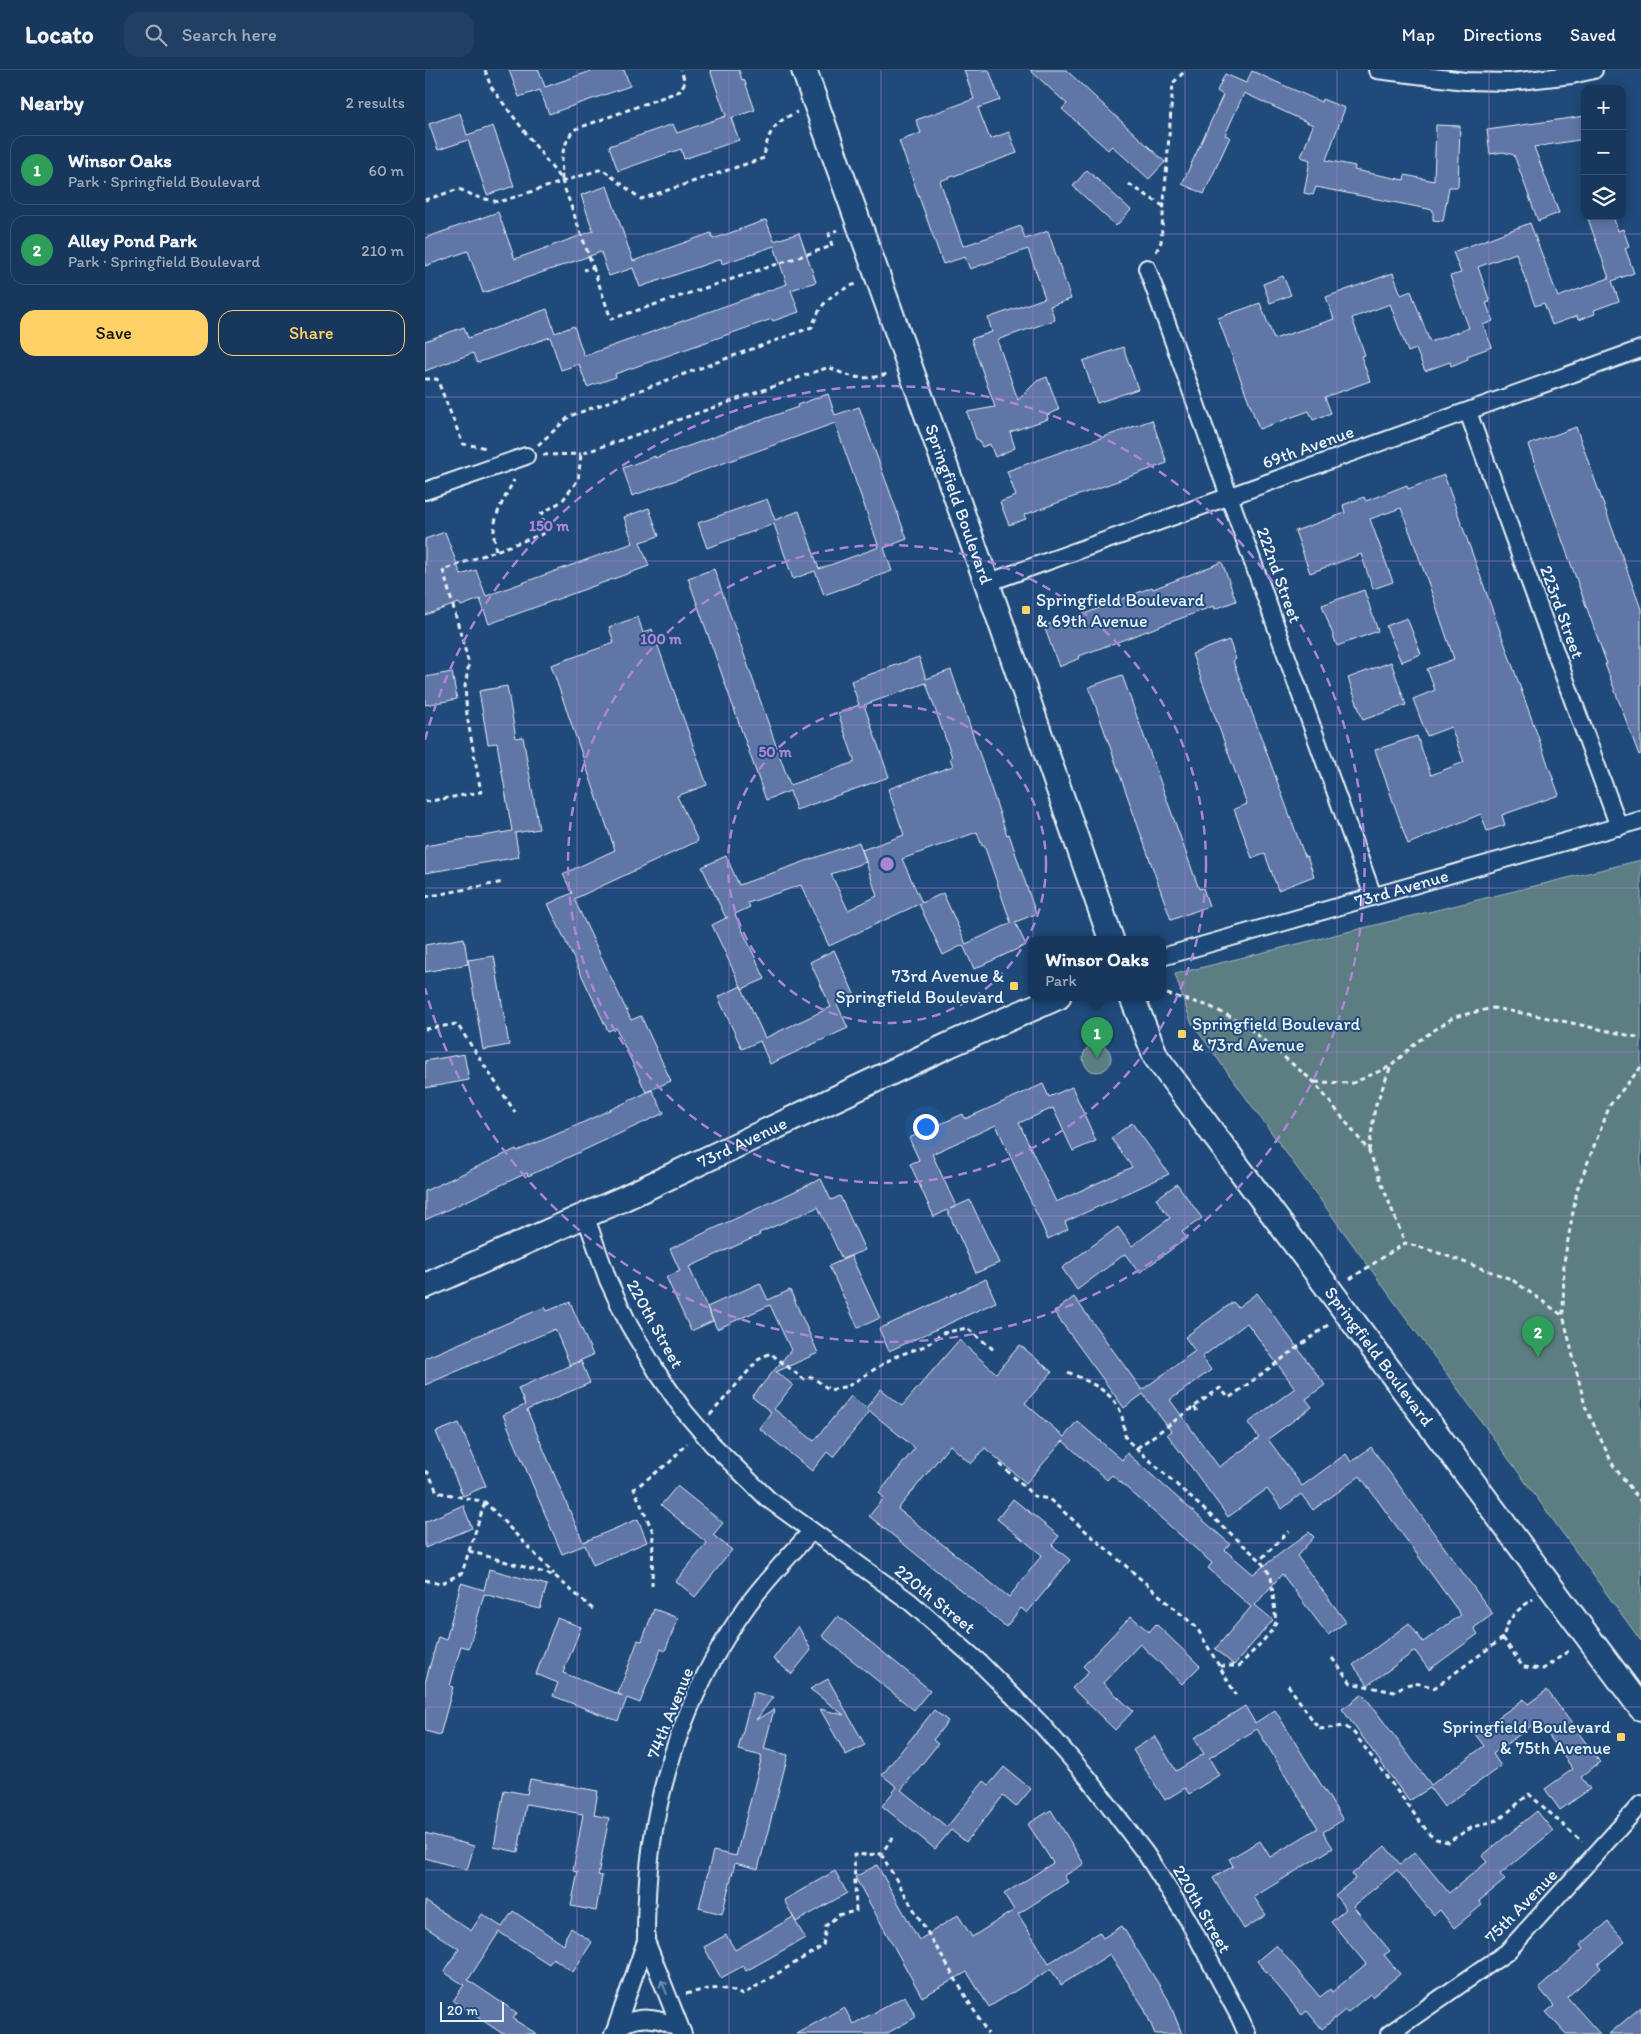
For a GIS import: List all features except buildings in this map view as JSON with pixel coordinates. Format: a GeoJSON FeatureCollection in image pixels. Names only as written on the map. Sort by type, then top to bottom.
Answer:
{"type":"FeatureCollection","features":[{"type":"Feature","properties":{"kind":"main road","name":"Springfield Boulevard"},"geometry":{"type":"LineString","coordinates":[[803,70],[987,583],[1110,936]]}},
{"type":"Feature","properties":{"kind":"main road","name":"73rd Avenue"},"geometry":{"type":"LineString","coordinates":[[425,1286],[585,1215],[949,1045],[1049,1001]]}},
{"type":"Feature","properties":{"kind":"main road","name":"Springfield Boulevard"},"geometry":{"type":"LineString","coordinates":[[1134,1001],[1156,1057],[1641,1708]]}},
{"type":"Feature","properties":{"kind":"street"},"geometry":{"type":"LineString","coordinates":[[1377,70],[1465,81],[1510,82],[1572,75],[1594,70]]}},
{"type":"Feature","properties":{"kind":"street","name":"222nd Street"},"geometry":{"type":"LineString","coordinates":[[1147,268],[1373,896]]}},
{"type":"Feature","properties":{"kind":"street","name":"69th Avenue"},"geometry":{"type":"LineString","coordinates":[[987,583],[1641,349]]}},
{"type":"Feature","properties":{"kind":"street","name":"223rd Street"},"geometry":{"type":"LineString","coordinates":[[1468,412],[1619,826]]}},
{"type":"Feature","properties":{"kind":"street"},"geometry":{"type":"LineString","coordinates":[[425,491],[526,456]]}},
{"type":"Feature","properties":{"kind":"street","name":"73rd Avenue"},"geometry":{"type":"LineString","coordinates":[[1166,955],[1641,820]]}},
{"type":"Feature","properties":{"kind":"street","name":"220th Street"},"geometry":{"type":"LineString","coordinates":[[585,1215],[608,1280],[629,1324],[657,1372],[699,1429],[768,1499],[811,1532],[909,1601],[979,1662],[1071,1757],[1146,1854],[1187,1918],[1247,2034]]}},
{"type":"Feature","properties":{"kind":"street","name":"74th Avenue"},"geometry":{"type":"LineString","coordinates":[[614,2032],[646,1941],[647,1883],[660,1799],[677,1740],[690,1707],[719,1649],[746,1607],[767,1580],[811,1532]]}},
{"type":"Feature","properties":{"kind":"street","name":"75th Avenue"},"geometry":{"type":"LineString","coordinates":[[1389,2034],[1507,1952],[1596,1856],[1641,1804]]}},
{"type":"Feature","properties":{"kind":"street","name":"74th Avenue"},"geometry":{"type":"LineString","coordinates":[[646,1941],[683,2033]]}},
{"type":"Feature","properties":{"kind":"street"},"geometry":{"type":"LineString","coordinates":[[614,2032],[637,2019],[649,2018],[673,2025],[683,2033]]}},
{"type":"Feature","properties":{"kind":"path"},"geometry":{"type":"LineString","coordinates":[[485,70],[491,87],[563,181]]}},
{"type":"Feature","properties":{"kind":"path"},"geometry":{"type":"LineString","coordinates":[[681,70],[685,82],[680,91],[573,130],[566,142],[561,158],[563,181],[611,319],[833,246],[829,234],[857,220]]}},
{"type":"Feature","properties":{"kind":"path"},"geometry":{"type":"LineString","coordinates":[[1147,268],[1161,242],[1173,83],[1186,70]]}},
{"type":"Feature","properties":{"kind":"path"},"geometry":{"type":"LineString","coordinates":[[425,200],[459,189],[477,197],[499,202],[602,169],[641,199],[764,158],[766,141],[780,120],[816,104]]}},
{"type":"Feature","properties":{"kind":"path"},"geometry":{"type":"LineString","coordinates":[[1129,184],[1163,206]]}},
{"type":"Feature","properties":{"kind":"path"},"geometry":{"type":"LineString","coordinates":[[584,270],[593,267]]}},
{"type":"Feature","properties":{"kind":"path"},"geometry":{"type":"LineString","coordinates":[[526,456],[570,416],[812,327],[817,312],[825,300],[839,290],[877,275]]}},
{"type":"Feature","properties":{"kind":"path"},"geometry":{"type":"LineString","coordinates":[[526,456],[581,454],[829,367],[843,374],[859,378],[875,378],[910,367]]}},
{"type":"Feature","properties":{"kind":"path"},"geometry":{"type":"LineString","coordinates":[[425,802],[481,792],[467,716],[465,686],[469,664],[443,570],[548,532],[541,514],[563,501],[578,480],[581,454]]}},
{"type":"Feature","properties":{"kind":"path"},"geometry":{"type":"LineString","coordinates":[[425,897],[503,882]]}},
{"type":"Feature","properties":{"kind":"path"},"geometry":{"type":"LineString","coordinates":[[1167,994],[1209,1006],[1243,1023],[1314,1082],[1369,1152],[1405,1243]]}},
{"type":"Feature","properties":{"kind":"path"},"geometry":{"type":"LineString","coordinates":[[1314,1082],[1353,1083],[1391,1066],[1417,1041],[1454,1017],[1493,1008],[1544,1017],[1636,1038],[1641,1036]]}},
{"type":"Feature","properties":{"kind":"path"},"geometry":{"type":"LineString","coordinates":[[425,1029],[457,1024],[515,1112]]}},
{"type":"Feature","properties":{"kind":"path"},"geometry":{"type":"LineString","coordinates":[[1369,1152],[1375,1107],[1391,1066]]}},
{"type":"Feature","properties":{"kind":"path"},"geometry":{"type":"LineString","coordinates":[[1641,1067],[1610,1105],[1577,1190],[1564,1262],[1563,1315],[1585,1406],[1613,1465],[1641,1502]]}},
{"type":"Feature","properties":{"kind":"path"},"geometry":{"type":"LineString","coordinates":[[1331,1291],[1405,1243],[1511,1278],[1563,1315]]}},
{"type":"Feature","properties":{"kind":"path"},"geometry":{"type":"LineString","coordinates":[[1137,1448],[1220,1388],[1229,1398],[1347,1312]]}},
{"type":"Feature","properties":{"kind":"path"},"geometry":{"type":"LineString","coordinates":[[652,1586],[653,1532],[634,1489],[670,1462],[758,1360],[770,1353],[805,1380],[812,1377],[830,1390],[848,1386],[894,1357],[925,1346],[943,1333],[967,1328],[994,1350]]}},
{"type":"Feature","properties":{"kind":"path"},"geometry":{"type":"LineString","coordinates":[[1068,1372],[1097,1387],[1117,1404],[1122,1416],[1126,1439],[1260,1560],[1271,1576],[1276,1622],[1273,1629],[1239,1666],[1220,1666]]}},
{"type":"Feature","properties":{"kind":"path"},"geometry":{"type":"LineString","coordinates":[[1194,1407],[1199,1414]]}},
{"type":"Feature","properties":{"kind":"path"},"geometry":{"type":"LineString","coordinates":[[1000,1464],[1034,1496],[1049,1499],[1197,1628],[1236,1695]]}},
{"type":"Feature","properties":{"kind":"path"},"geometry":{"type":"LineString","coordinates":[[425,1471],[429,1474],[437,1492],[485,1502],[555,1576],[595,1610]]}},
{"type":"Feature","properties":{"kind":"path"},"geometry":{"type":"LineString","coordinates":[[425,1580],[440,1584],[461,1573],[485,1502]]}},
{"type":"Feature","properties":{"kind":"path"},"geometry":{"type":"LineString","coordinates":[[1260,1560],[1289,1531]]}},
{"type":"Feature","properties":{"kind":"path"},"geometry":{"type":"LineString","coordinates":[[469,1551],[555,1576]]}},
{"type":"Feature","properties":{"kind":"path"},"geometry":{"type":"LineString","coordinates":[[1332,1658],[1351,1683],[1394,1692],[1405,1684],[1424,1684],[1435,1688],[1503,1638],[1506,1623],[1517,1610],[1550,1585]]}},
{"type":"Feature","properties":{"kind":"path"},"geometry":{"type":"LineString","coordinates":[[1503,1638],[1523,1667],[1543,1669],[1589,1637]]}},
{"type":"Feature","properties":{"kind":"path"},"geometry":{"type":"LineString","coordinates":[[1288,1685],[1319,1730],[1345,1726],[1354,1733],[1430,1835],[1436,1839],[1448,1842],[1471,1828],[1500,1819],[1529,1794],[1596,1856]]}},
{"type":"Feature","properties":{"kind":"path"},"geometry":{"type":"LineString","coordinates":[[881,1854],[895,1834]]}},
{"type":"Feature","properties":{"kind":"path"},"geometry":{"type":"LineString","coordinates":[[668,1997],[714,1988],[733,1990],[742,1995],[823,1946],[826,1926],[838,1915],[856,1911],[854,1855],[881,1854]]}},
{"type":"Feature","properties":{"kind":"path"},"geometry":{"type":"LineString","coordinates":[[881,1854],[988,2034]]}},
{"type":"Feature","properties":{"kind":"green space"},"geometry":{"type":"Polygon","coordinates":[[[1641,860],[1641,1641],[1191,1022],[1175,974],[1641,860]]]}},
{"type":"Feature","properties":{"kind":"green space"},"geometry":{"type":"Polygon","coordinates":[[[1097,1044],[1107,1048],[1111,1058],[1107,1068],[1097,1072],[1087,1068],[1083,1058],[1087,1048],[1097,1044]]]}},
{"type":"Feature","properties":{"kind":"place","name":"Springfield Boulevard & 69th Avenue"},"geometry":{"type":"Point","coordinates":[1026,610]}},
{"type":"Feature","properties":{"kind":"place","name":"73rd Avenue & Springfield Boulevard"},"geometry":{"type":"Point","coordinates":[1014,986]}},
{"type":"Feature","properties":{"kind":"place","name":"Springfield Boulevard & 73rd Avenue"},"geometry":{"type":"Point","coordinates":[1182,1034]}},
{"type":"Feature","properties":{"kind":"place","name":"Winsor Oaks"},"geometry":{"type":"Point","coordinates":[1097,1058]}},
{"type":"Feature","properties":{"kind":"place","name":"Alley Pond Park"},"geometry":{"type":"Point","coordinates":[1538,1357]}},
{"type":"Feature","properties":{"kind":"place","name":"Springfield Boulevard & 75th Avenue"},"geometry":{"type":"Point","coordinates":[1621,1737]}}]}
